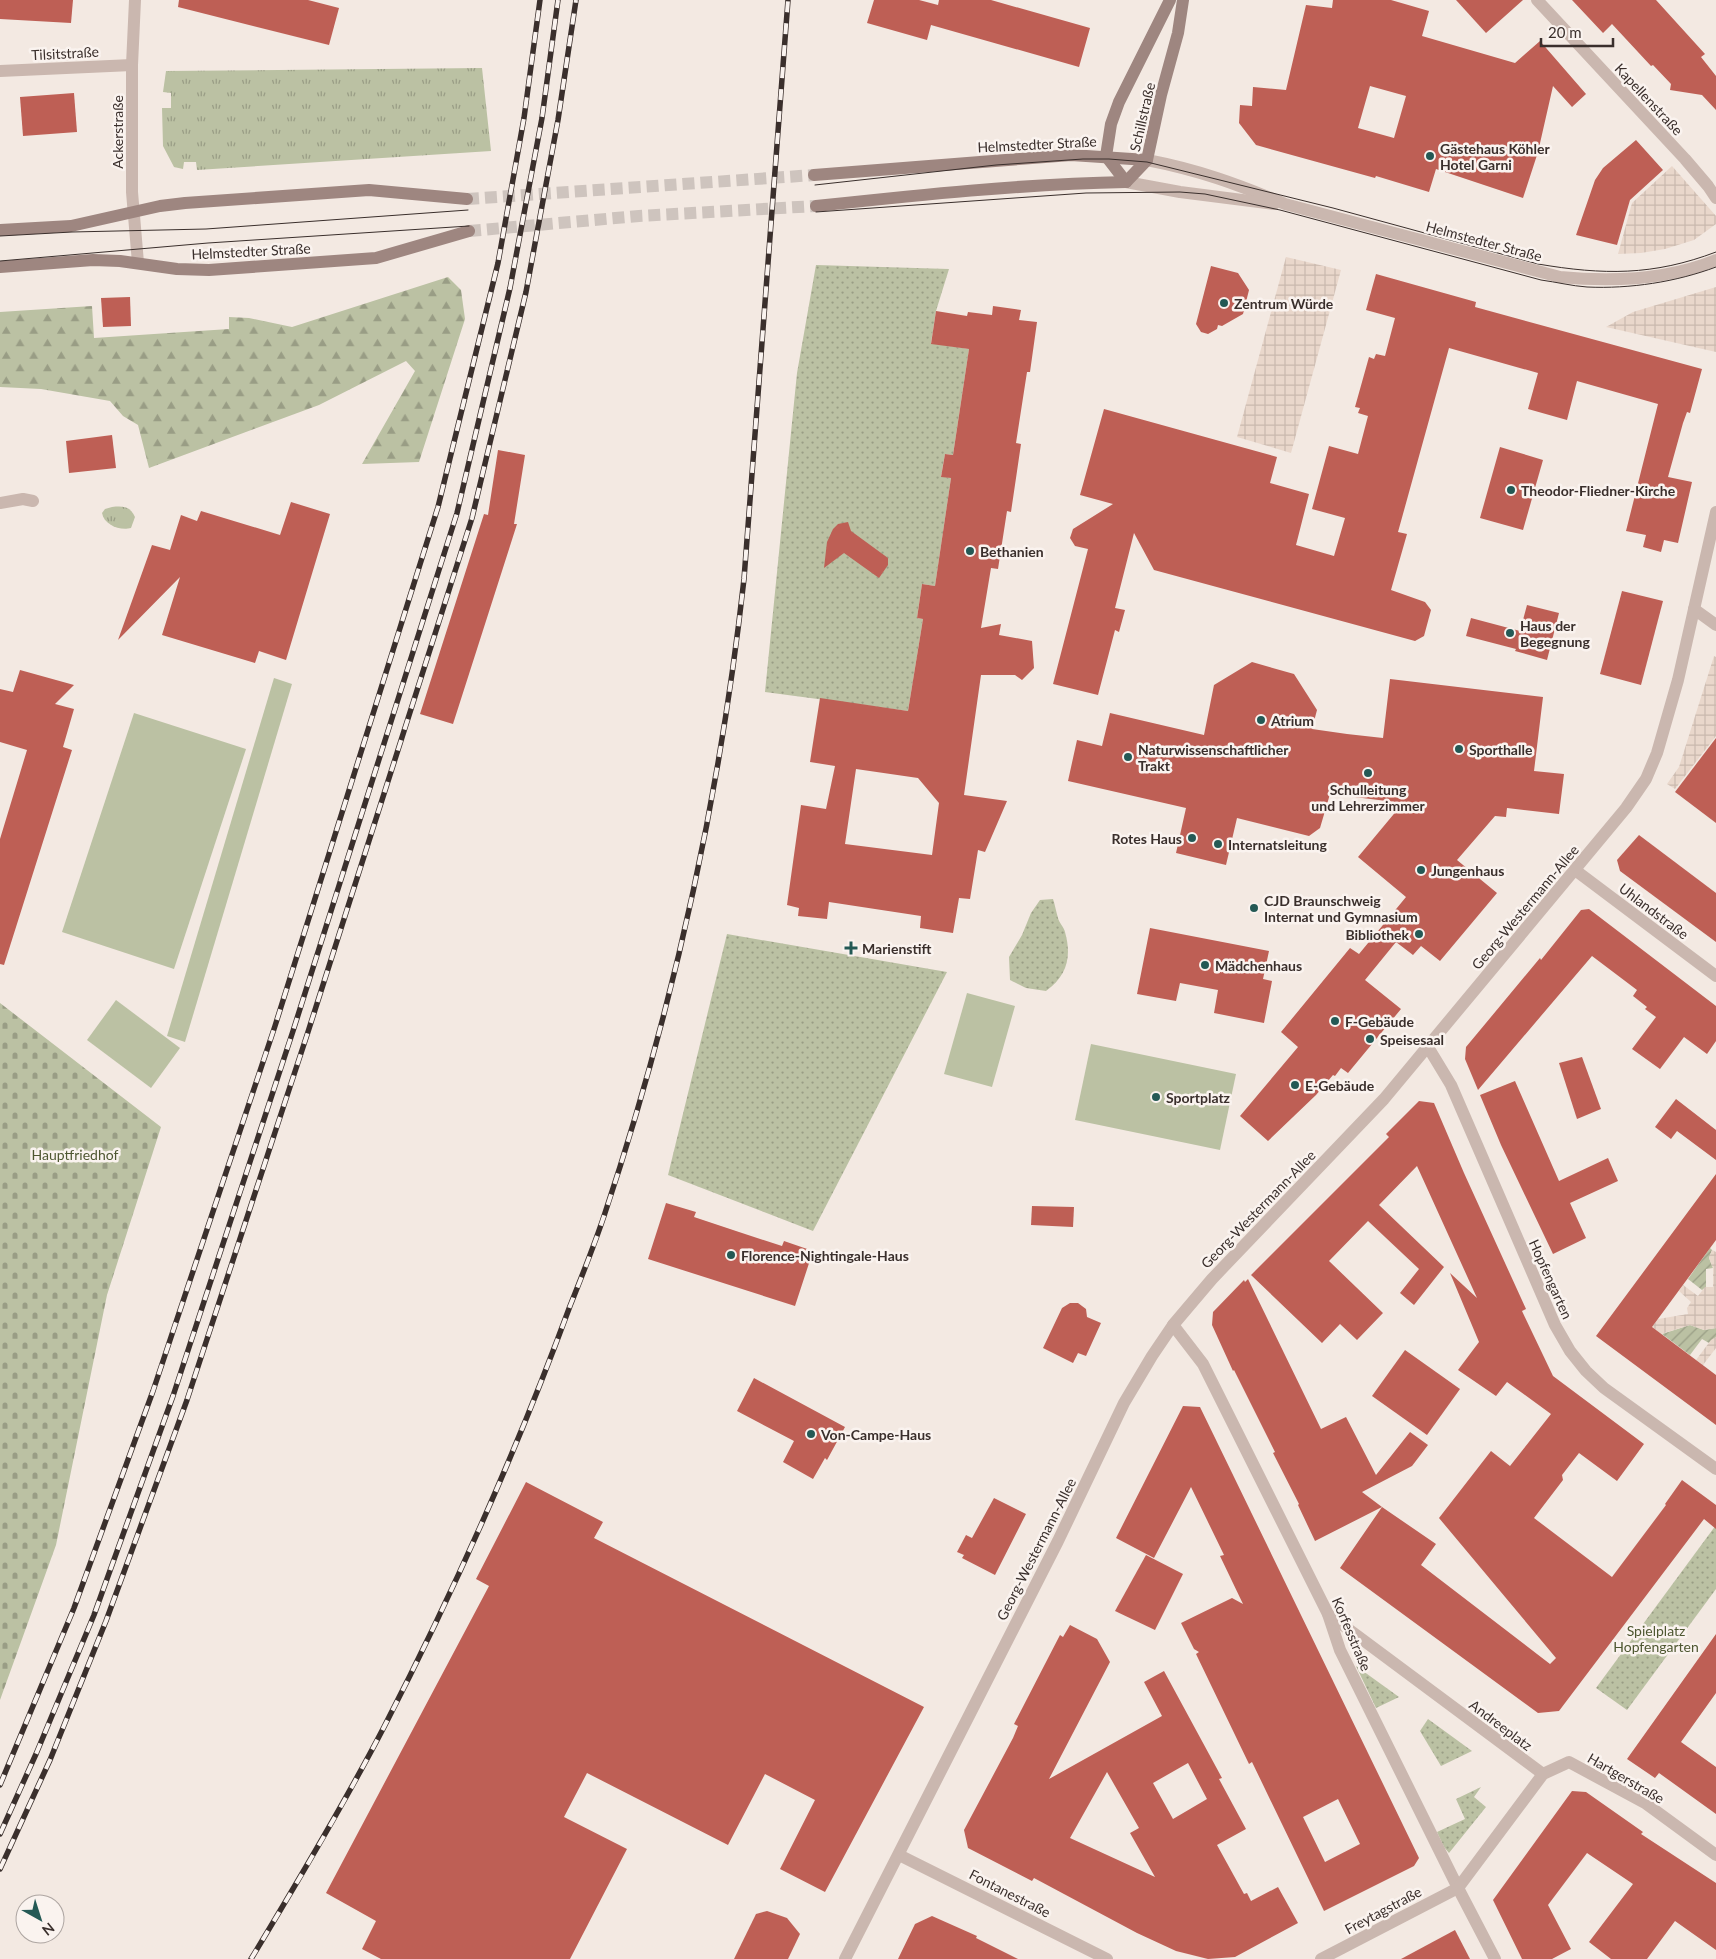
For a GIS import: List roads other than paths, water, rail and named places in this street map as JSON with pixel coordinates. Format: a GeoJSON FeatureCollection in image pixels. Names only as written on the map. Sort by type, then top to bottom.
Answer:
{"type":"FeatureCollection","features":[{"type":"Feature","properties":{"kind":"main road","name":"Schillstraße"},"geometry":{"type":"LineString","coordinates":[[1170,0],[1119,102],[1111,124],[1106,156],[1126,182],[1147,160],[1161,95],[1178,33],[1183,0]]}},
{"type":"Feature","properties":{"kind":"main road","name":"Helmstedter Straße"},"geometry":{"type":"LineString","coordinates":[[814,175],[1071,155],[1147,160]]}},
{"type":"Feature","properties":{"kind":"main road","name":"Helmstedter Straße"},"geometry":{"type":"LineString","coordinates":[[816,206],[1007,188],[1073,183],[1126,182]]}},
{"type":"Feature","properties":{"kind":"main road"},"geometry":{"type":"LineString","coordinates":[[0,230],[71,226],[185,203],[369,190],[467,199]]}},
{"type":"Feature","properties":{"kind":"main road","name":"Helmstedter Straße"},"geometry":{"type":"LineString","coordinates":[[0,267],[93,260],[138,263],[177,269],[209,270],[376,258],[470,231]]}},
{"type":"Feature","properties":{"kind":"street","name":"Ackerstraße"},"geometry":{"type":"LineString","coordinates":[[135,0],[132,65],[132,187],[138,263]]}},
{"type":"Feature","properties":{"kind":"street","name":"Kapellenstraße"},"geometry":{"type":"LineString","coordinates":[[1537,0],[1685,159],[1716,198]]}},
{"type":"Feature","properties":{"kind":"street","name":"Tilsitstraße"},"geometry":{"type":"LineString","coordinates":[[0,72],[132,65]]}},
{"type":"Feature","properties":{"kind":"street","name":"Helmstedter Straße"},"geometry":{"type":"LineString","coordinates":[[1147,160],[1214,176],[1285,204],[1560,277],[1612,280],[1646,277],[1679,272],[1716,260]]}},
{"type":"Feature","properties":{"kind":"street","name":"Helmstedter Straße"},"geometry":{"type":"LineString","coordinates":[[1126,182],[1264,204],[1285,204]]}},
{"type":"Feature","properties":{"kind":"street"},"geometry":{"type":"LineString","coordinates":[[0,503],[23,499],[33,500]]}},
{"type":"Feature","properties":{"kind":"street","name":"Georg-Westermann-Allee"},"geometry":{"type":"LineString","coordinates":[[845,1959],[1062,1533],[1124,1403],[1173,1325],[1212,1279],[1378,1105],[1626,808],[1646,779],[1657,753],[1676,689],[1716,512]]}},
{"type":"Feature","properties":{"kind":"street"},"geometry":{"type":"LineString","coordinates":[[1694,609],[1716,625]]}},
{"type":"Feature","properties":{"kind":"street","name":"Uhlandstraße"},"geometry":{"type":"LineString","coordinates":[[1575,870],[1716,976]]}},
{"type":"Feature","properties":{"kind":"street","name":"Hopfengarten"},"geometry":{"type":"LineString","coordinates":[[1428,1047],[1451,1085],[1555,1325],[1570,1352],[1604,1388],[1716,1469]]}},
{"type":"Feature","properties":{"kind":"street","name":"Korfesstraße"},"geometry":{"type":"LineString","coordinates":[[1173,1325],[1203,1364],[1328,1614],[1340,1650],[1495,1959]]}},
{"type":"Feature","properties":{"kind":"street","name":"Andreeplatz"},"geometry":{"type":"LineString","coordinates":[[1328,1614],[1542,1774]]}},
{"type":"Feature","properties":{"kind":"street","name":"Hartgerstraße"},"geometry":{"type":"LineString","coordinates":[[1542,1774],[1569,1762],[1645,1803],[1716,1855]]}},
{"type":"Feature","properties":{"kind":"street"},"geometry":{"type":"LineString","coordinates":[[1458,1888],[1542,1774]]}},
{"type":"Feature","properties":{"kind":"street","name":"Fontanestraße"},"geometry":{"type":"LineString","coordinates":[[899,1855],[1107,1959]]}},
{"type":"Feature","properties":{"kind":"street","name":"Freytagstraße"},"geometry":{"type":"LineString","coordinates":[[1321,1959],[1458,1888]]}},
{"type":"Feature","properties":{"kind":"tunnel"},"geometry":{"type":"LineString","coordinates":[[467,199],[814,175]]}},
{"type":"Feature","properties":{"kind":"tunnel"},"geometry":{"type":"LineString","coordinates":[[469,231],[639,216],[816,206]]}},
{"type":"Feature","properties":{"kind":"tram line"},"geometry":{"type":"LineString","coordinates":[[815,185],[996,165],[1109,159],[1147,162],[1333,208],[1538,264],[1562,268],[1606,271],[1649,269],[1671,266],[1716,252]]}},
{"type":"Feature","properties":{"kind":"tram line"},"geometry":{"type":"LineString","coordinates":[[816,212],[1086,193],[1180,192],[1205,194],[1280,210],[1541,280],[1576,286],[1636,286],[1685,277],[1716,267]]}},
{"type":"Feature","properties":{"kind":"tram line"},"geometry":{"type":"LineString","coordinates":[[0,236],[72,232],[206,229],[468,210]]}},
{"type":"Feature","properties":{"kind":"tram line"},"geometry":{"type":"LineString","coordinates":[[0,261],[208,243],[469,226]]}},
{"type":"Feature","properties":{"kind":"railway"},"geometry":{"type":"LineString","coordinates":[[0,1785],[74,1608],[153,1391],[275,1026],[438,507],[498,263],[524,118],[540,0]]}},
{"type":"Feature","properties":{"kind":"railway"},"geometry":{"type":"LineString","coordinates":[[0,1834],[36,1754],[94,1615],[173,1396],[293,1031],[457,513],[510,288],[542,118],[558,0]]}},
{"type":"Feature","properties":{"kind":"railway"},"geometry":{"type":"LineString","coordinates":[[0,1869],[50,1760],[106,1621],[187,1400],[307,1035],[472,518],[526,292],[558,120],[576,0]]}},
{"type":"Feature","properties":{"kind":"railway"},"geometry":{"type":"LineString","coordinates":[[251,1959],[368,1757],[410,1676],[460,1572],[550,1360],[596,1238],[652,1060],[691,901],[722,741],[734,660],[744,579],[788,0]]}},
{"type":"Feature","properties":{"kind":"place","name":"Gästehaus Köhler Hotel Garni"},"geometry":{"type":"Point","coordinates":[1430,156]}},
{"type":"Feature","properties":{"kind":"place","name":"Zentrum Würde"},"geometry":{"type":"Point","coordinates":[1224,303]}},
{"type":"Feature","properties":{"kind":"place","name":"Theodor-Fliedner-Kirche"},"geometry":{"type":"Point","coordinates":[1511,490]}},
{"type":"Feature","properties":{"kind":"place","name":"Bethanien"},"geometry":{"type":"Point","coordinates":[970,551]}},
{"type":"Feature","properties":{"kind":"place","name":"Haus der Begegnung"},"geometry":{"type":"Point","coordinates":[1510,633]}},
{"type":"Feature","properties":{"kind":"place","name":"Atrium"},"geometry":{"type":"Point","coordinates":[1261,720]}},
{"type":"Feature","properties":{"kind":"place","name":"Sporthalle"},"geometry":{"type":"Point","coordinates":[1459,749]}},
{"type":"Feature","properties":{"kind":"place","name":"Naturwissenschaftlicher Trakt"},"geometry":{"type":"Point","coordinates":[1128,757]}},
{"type":"Feature","properties":{"kind":"place","name":"Schulleitung und Lehrerzimmer"},"geometry":{"type":"Point","coordinates":[1368,773]}},
{"type":"Feature","properties":{"kind":"place","name":"Rotes Haus"},"geometry":{"type":"Point","coordinates":[1192,838]}},
{"type":"Feature","properties":{"kind":"place","name":"Internatsleitung"},"geometry":{"type":"Point","coordinates":[1218,844]}},
{"type":"Feature","properties":{"kind":"place","name":"Jungenhaus"},"geometry":{"type":"Point","coordinates":[1421,870]}},
{"type":"Feature","properties":{"kind":"place","name":"CJD Braunschweig Internat und Gymnasium"},"geometry":{"type":"Point","coordinates":[1254,908]}},
{"type":"Feature","properties":{"kind":"place","name":"Bibliothek"},"geometry":{"type":"Point","coordinates":[1419,934]}},
{"type":"Feature","properties":{"kind":"place","name":"Marienstift"},"geometry":{"type":"Point","coordinates":[851,948]}},
{"type":"Feature","properties":{"kind":"place","name":"Mädchenhaus"},"geometry":{"type":"Point","coordinates":[1205,965]}},
{"type":"Feature","properties":{"kind":"place","name":"F-Gebäude"},"geometry":{"type":"Point","coordinates":[1335,1021]}},
{"type":"Feature","properties":{"kind":"place","name":"Speisesaal"},"geometry":{"type":"Point","coordinates":[1370,1039]}},
{"type":"Feature","properties":{"kind":"place","name":"E-Gebäude"},"geometry":{"type":"Point","coordinates":[1295,1085]}},
{"type":"Feature","properties":{"kind":"place","name":"Sportplatz"},"geometry":{"type":"Point","coordinates":[1156,1097]}},
{"type":"Feature","properties":{"kind":"place","name":"Florence-Nightingale-Haus"},"geometry":{"type":"Point","coordinates":[731,1255]}},
{"type":"Feature","properties":{"kind":"place","name":"Von-Campe-Haus"},"geometry":{"type":"Point","coordinates":[811,1434]}},
{"type":"Feature","properties":{"kind":"park label","name":"Hauptfriedhof"},"geometry":{"type":"Point","coordinates":[75,1154]}},
{"type":"Feature","properties":{"kind":"park label","name":"Spielplatz Hopfengarten"},"geometry":{"type":"Point","coordinates":[1656,1638]}}]}
